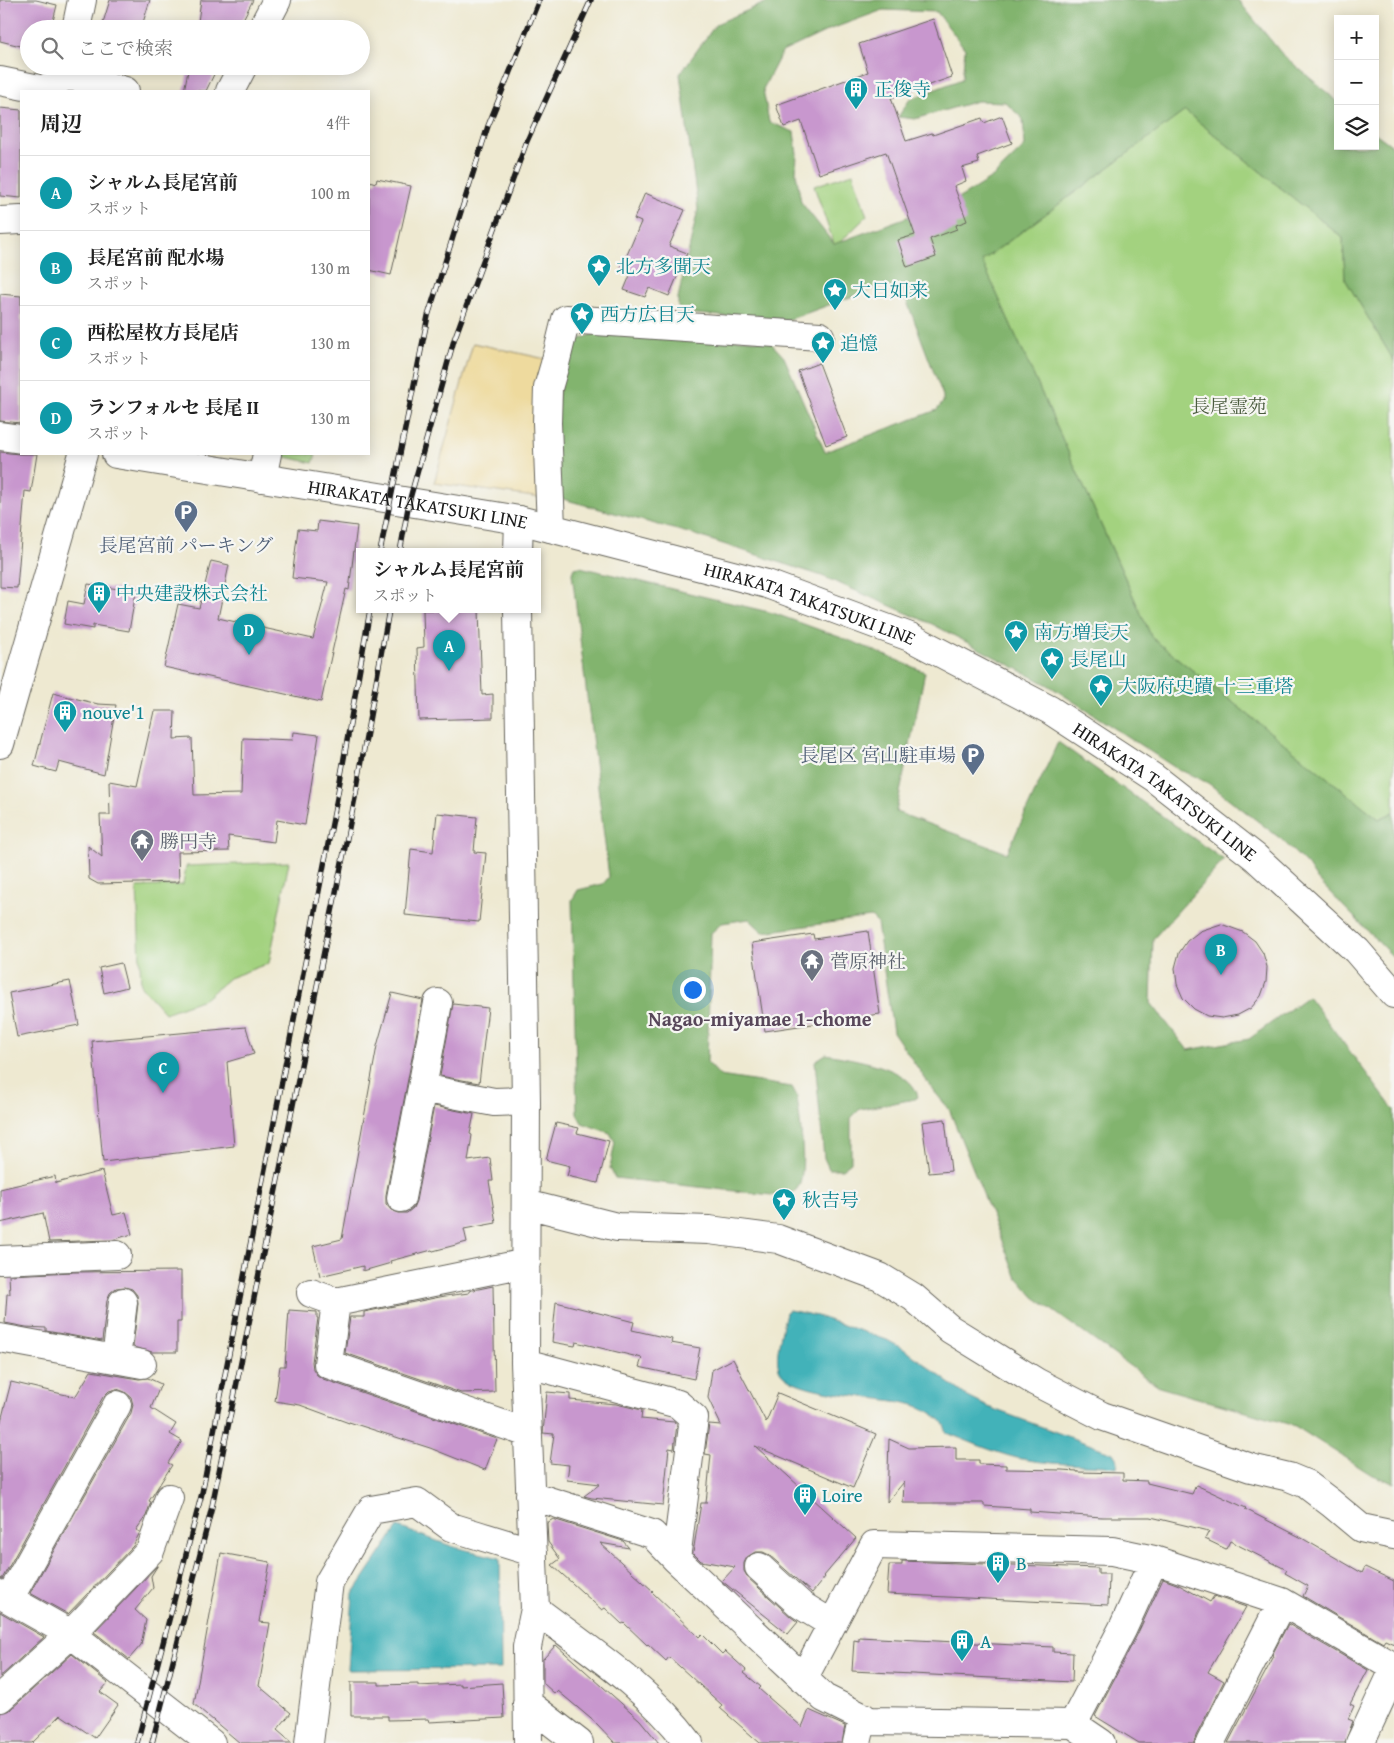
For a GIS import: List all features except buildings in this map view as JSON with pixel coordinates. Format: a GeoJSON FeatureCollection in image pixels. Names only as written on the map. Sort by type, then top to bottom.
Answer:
{"type":"FeatureCollection","features":[{"type":"Feature","properties":{"kind":"street"},"geometry":{"type":"LineString","coordinates":[[78,20],[82,0]]}},
{"type":"Feature","properties":{"kind":"street"},"geometry":{"type":"LineString","coordinates":[[267,20],[277,0]]}},
{"type":"Feature","properties":{"kind":"street"},"geometry":{"type":"LineString","coordinates":[[0,81],[44,90],[63,75]]}},
{"type":"Feature","properties":{"kind":"street"},"geometry":{"type":"LineString","coordinates":[[79,75],[122,90]]}},
{"type":"Feature","properties":{"kind":"street"},"geometry":{"type":"LineString","coordinates":[[231,90],[238,75]]}},
{"type":"Feature","properties":{"kind":"street"},"geometry":{"type":"LineString","coordinates":[[0,221],[20,220]]}},
{"type":"Feature","properties":{"kind":"street"},"geometry":{"type":"LineString","coordinates":[[551,528],[546,423],[548,388],[556,364],[566,318],[820,336]]}},
{"type":"Feature","properties":{"kind":"street"},"geometry":{"type":"LineString","coordinates":[[0,436],[20,439]]}},
{"type":"Feature","properties":{"kind":"street"},"geometry":{"type":"LineString","coordinates":[[0,744],[83,455]]}},
{"type":"Feature","properties":{"kind":"street","name":"HIRAKATA TAKATSUKI LINE"},"geometry":{"type":"LineString","coordinates":[[128,455],[264,466],[520,520],[776,587],[910,637],[1050,710],[1154,778],[1255,857],[1357,951],[1394,994]]}},
{"type":"Feature","properties":{"kind":"street"},"geometry":{"type":"LineString","coordinates":[[518,548],[520,520]]}},
{"type":"Feature","properties":{"kind":"street"},"geometry":{"type":"LineString","coordinates":[[518,613],[526,1101],[524,1364],[535,1609],[527,1647],[527,1703],[530,1738],[528,1743]]}},
{"type":"Feature","properties":{"kind":"street"},"geometry":{"type":"LineString","coordinates":[[401,1198],[438,1003]]}},
{"type":"Feature","properties":{"kind":"street"},"geometry":{"type":"LineString","coordinates":[[422,1088],[494,1102],[526,1101]]}},
{"type":"Feature","properties":{"kind":"street"},"geometry":{"type":"LineString","coordinates":[[526,1204],[617,1227],[709,1230],[778,1239],[880,1277],[913,1297],[958,1334],[1036,1382],[1102,1416],[1250,1468],[1289,1477],[1312,1489],[1360,1528],[1394,1534]]}},
{"type":"Feature","properties":{"kind":"street"},"geometry":{"type":"LineString","coordinates":[[0,1260],[117,1255]]}},
{"type":"Feature","properties":{"kind":"street"},"geometry":{"type":"LineString","coordinates":[[310,1293],[336,1302],[526,1263]]}},
{"type":"Feature","properties":{"kind":"street"},"geometry":{"type":"LineString","coordinates":[[0,1338],[129,1362],[123,1302]]}},
{"type":"Feature","properties":{"kind":"street"},"geometry":{"type":"LineString","coordinates":[[336,1302],[328,1364],[528,1433]]}},
{"type":"Feature","properties":{"kind":"street"},"geometry":{"type":"LineString","coordinates":[[524,1364],[678,1404],[694,1418],[676,1559]]}},
{"type":"Feature","properties":{"kind":"street"},"geometry":{"type":"LineString","coordinates":[[117,1405],[4,1596],[71,1634],[211,1743]]}},
{"type":"Feature","properties":{"kind":"street"},"geometry":{"type":"LineString","coordinates":[[530,1495],[652,1534],[802,1679],[860,1730],[870,1721],[1073,1724],[1101,1743]]}},
{"type":"Feature","properties":{"kind":"street"},"geometry":{"type":"LineString","coordinates":[[1,1696],[71,1634],[150,1551],[169,1498]]}},
{"type":"Feature","properties":{"kind":"street"},"geometry":{"type":"LineString","coordinates":[[309,1743],[328,1582],[371,1510],[417,1502],[451,1527],[533,1552]]}},
{"type":"Feature","properties":{"kind":"street"},"geometry":{"type":"LineString","coordinates":[[802,1679],[874,1545],[1112,1552],[1154,1560],[1282,1602],[1394,1669],[1360,1743]]}},
{"type":"Feature","properties":{"kind":"street"},"geometry":{"type":"LineString","coordinates":[[1073,1724],[1123,1628],[1154,1560]]}},
{"type":"Feature","properties":{"kind":"street"},"geometry":{"type":"LineString","coordinates":[[759,1567],[802,1605],[832,1624]]}},
{"type":"Feature","properties":{"kind":"street"},"geometry":{"type":"LineString","coordinates":[[1210,1743],[1282,1602]]}},
{"type":"Feature","properties":{"kind":"street"},"geometry":{"type":"LineString","coordinates":[[535,1609],[632,1683],[679,1730],[689,1743]]}},
{"type":"Feature","properties":{"kind":"street"},"geometry":{"type":"LineString","coordinates":[[527,1703],[579,1743]]}},
{"type":"Feature","properties":{"kind":"green space"},"geometry":{"type":"Polygon","coordinates":[[[772,0],[1238,0],[1282,54],[1334,99],[1334,150],[1379,150],[1379,136],[1394,147],[1394,361],[1345,279],[1343,238],[1185,111],[982,261],[1152,638],[1379,819],[1394,812],[1394,958],[1315,877],[1308,866],[1281,839],[1208,783],[1174,767],[1048,685],[932,624],[822,576],[692,534],[559,498],[551,432],[568,349],[575,341],[599,332],[769,341],[784,357],[825,452],[937,410],[943,402],[943,396],[903,291],[884,285],[785,321],[683,313],[678,307],[678,298],[698,209],[680,74],[716,24],[772,0]],[[883,10],[831,29],[782,52],[763,89],[769,122],[794,132],[797,154],[796,173],[801,202],[834,244],[961,197],[993,177],[1025,146],[1023,119],[1005,102],[977,101],[915,119],[898,117],[910,99],[962,79],[965,49],[937,12],[883,10]]]}},
{"type":"Feature","properties":{"kind":"green space","name":"長尾霊苑"},"geometry":{"type":"Polygon","coordinates":[[[1185,111],[1343,238],[1345,279],[1394,361],[1394,812],[1379,819],[1152,638],[982,261],[1185,111]]]}},
{"type":"Feature","properties":{"kind":"green space"},"geometry":{"type":"Polygon","coordinates":[[[853,173],[867,216],[835,247],[814,186],[853,173]]]}},
{"type":"Feature","properties":{"kind":"green space"},"geometry":{"type":"Polygon","coordinates":[[[277,455],[316,455],[313,463],[277,455]]]}},
{"type":"Feature","properties":{"kind":"green space"},"geometry":{"type":"Polygon","coordinates":[[[580,567],[773,613],[856,643],[925,672],[896,812],[1007,853],[1058,742],[1224,860],[1153,939],[1151,1003],[1188,1050],[1249,1039],[1308,996],[1394,1110],[1394,1483],[1372,1475],[1295,1426],[1159,1387],[1034,1297],[1016,1276],[949,1109],[933,1090],[893,1032],[877,923],[871,917],[763,932],[749,919],[722,923],[711,933],[707,1062],[720,1076],[792,1087],[797,1096],[803,1156],[801,1179],[797,1189],[781,1196],[615,1178],[610,1168],[615,1142],[610,1133],[582,1123],[577,1114],[572,900],[578,890],[603,884],[609,877],[572,573],[574,568],[580,567]]]}},
{"type":"Feature","properties":{"kind":"green space"},"geometry":{"type":"Polygon","coordinates":[[[289,862],[269,963],[229,978],[206,998],[165,1013],[141,986],[137,887],[183,885],[186,866],[289,862]]]}},
{"type":"Feature","properties":{"kind":"green space"},"geometry":{"type":"Polygon","coordinates":[[[826,1054],[865,1062],[893,1071],[905,1078],[913,1086],[918,1097],[860,1109],[851,1118],[851,1162],[842,1169],[829,1169],[824,1158],[815,1061],[826,1054]]]}},
{"type":"Feature","properties":{"kind":"sand"},"geometry":{"type":"Polygon","coordinates":[[[473,343],[550,360],[541,498],[434,483],[473,343]]]}},
{"type":"Feature","properties":{"kind":"water"},"geometry":{"type":"Polygon","coordinates":[[[789,1310],[817,1316],[887,1340],[907,1351],[968,1397],[988,1407],[1113,1453],[1118,1461],[1117,1467],[1054,1463],[1017,1458],[990,1450],[947,1433],[944,1424],[939,1419],[917,1406],[842,1394],[801,1385],[787,1378],[779,1369],[778,1363],[786,1312],[789,1310]]]}},
{"type":"Feature","properties":{"kind":"water"},"geometry":{"type":"Polygon","coordinates":[[[398,1527],[454,1547],[500,1558],[501,1669],[348,1670],[353,1594],[398,1527]]]}},
{"type":"Feature","properties":{"kind":"railway"},"geometry":{"type":"LineString","coordinates":[[381,548],[428,316],[488,126],[539,0]]}},
{"type":"Feature","properties":{"kind":"railway"},"geometry":{"type":"LineString","coordinates":[[401,548],[409,502],[454,340],[527,141],[591,0]]}},
{"type":"Feature","properties":{"kind":"railway"},"geometry":{"type":"LineString","coordinates":[[137,1743],[202,1493],[337,798],[369,613]]}},
{"type":"Feature","properties":{"kind":"railway"},"geometry":{"type":"LineString","coordinates":[[152,1743],[211,1511],[356,793],[388,613]]}},
{"type":"Feature","properties":{"kind":"place","name":"正俊寺"},"geometry":{"type":"Point","coordinates":[856,110]}},
{"type":"Feature","properties":{"kind":"place","name":"北方多聞天"},"geometry":{"type":"Point","coordinates":[599,287]}},
{"type":"Feature","properties":{"kind":"place","name":"大日如来"},"geometry":{"type":"Point","coordinates":[835,311]}},
{"type":"Feature","properties":{"kind":"place","name":"西方広目天"},"geometry":{"type":"Point","coordinates":[582,335]}},
{"type":"Feature","properties":{"kind":"place","name":"追憶"},"geometry":{"type":"Point","coordinates":[823,364]}},
{"type":"Feature","properties":{"kind":"place","name":"長尾宮前 パーキング"},"geometry":{"type":"Point","coordinates":[186,533]}},
{"type":"Feature","properties":{"kind":"place","name":"中央建設株式会社"},"geometry":{"type":"Point","coordinates":[99,614]}},
{"type":"Feature","properties":{"kind":"place","name":"南方増長天"},"geometry":{"type":"Point","coordinates":[1016,653]}},
{"type":"Feature","properties":{"kind":"place","name":"ランフォルセ 長尾 II"},"geometry":{"type":"Point","coordinates":[249,655]}},
{"type":"Feature","properties":{"kind":"place","name":"シャルム長尾宮前"},"geometry":{"type":"Point","coordinates":[449,671]}},
{"type":"Feature","properties":{"kind":"place","name":"長尾山"},"geometry":{"type":"Point","coordinates":[1052,680]}},
{"type":"Feature","properties":{"kind":"place","name":"大阪府史蹟 十三重塔"},"geometry":{"type":"Point","coordinates":[1101,707]}},
{"type":"Feature","properties":{"kind":"place","name":"nouve'1"},"geometry":{"type":"Point","coordinates":[65,733]}},
{"type":"Feature","properties":{"kind":"place","name":"長尾区 宮山駐車場"},"geometry":{"type":"Point","coordinates":[973,776]}},
{"type":"Feature","properties":{"kind":"place","name":"勝円寺"},"geometry":{"type":"Point","coordinates":[142,862]}},
{"type":"Feature","properties":{"kind":"place","name":"長尾宮前 配水場"},"geometry":{"type":"Point","coordinates":[1221,975]}},
{"type":"Feature","properties":{"kind":"place","name":"菅原神社"},"geometry":{"type":"Point","coordinates":[812,982]}},
{"type":"Feature","properties":{"kind":"place","name":"西松屋枚方長尾店"},"geometry":{"type":"Point","coordinates":[163,1093]}},
{"type":"Feature","properties":{"kind":"place","name":"秋吉号"},"geometry":{"type":"Point","coordinates":[784,1221]}},
{"type":"Feature","properties":{"kind":"place","name":"Loire"},"geometry":{"type":"Point","coordinates":[805,1516]}},
{"type":"Feature","properties":{"kind":"place","name":"B"},"geometry":{"type":"Point","coordinates":[998,1584]}},
{"type":"Feature","properties":{"kind":"place","name":"A"},"geometry":{"type":"Point","coordinates":[962,1662]}},
{"type":"Feature","properties":{"kind":"district","name":"Nagao-miyamae 1-chome"},"geometry":{"type":"Point","coordinates":[760,1018]}}]}
